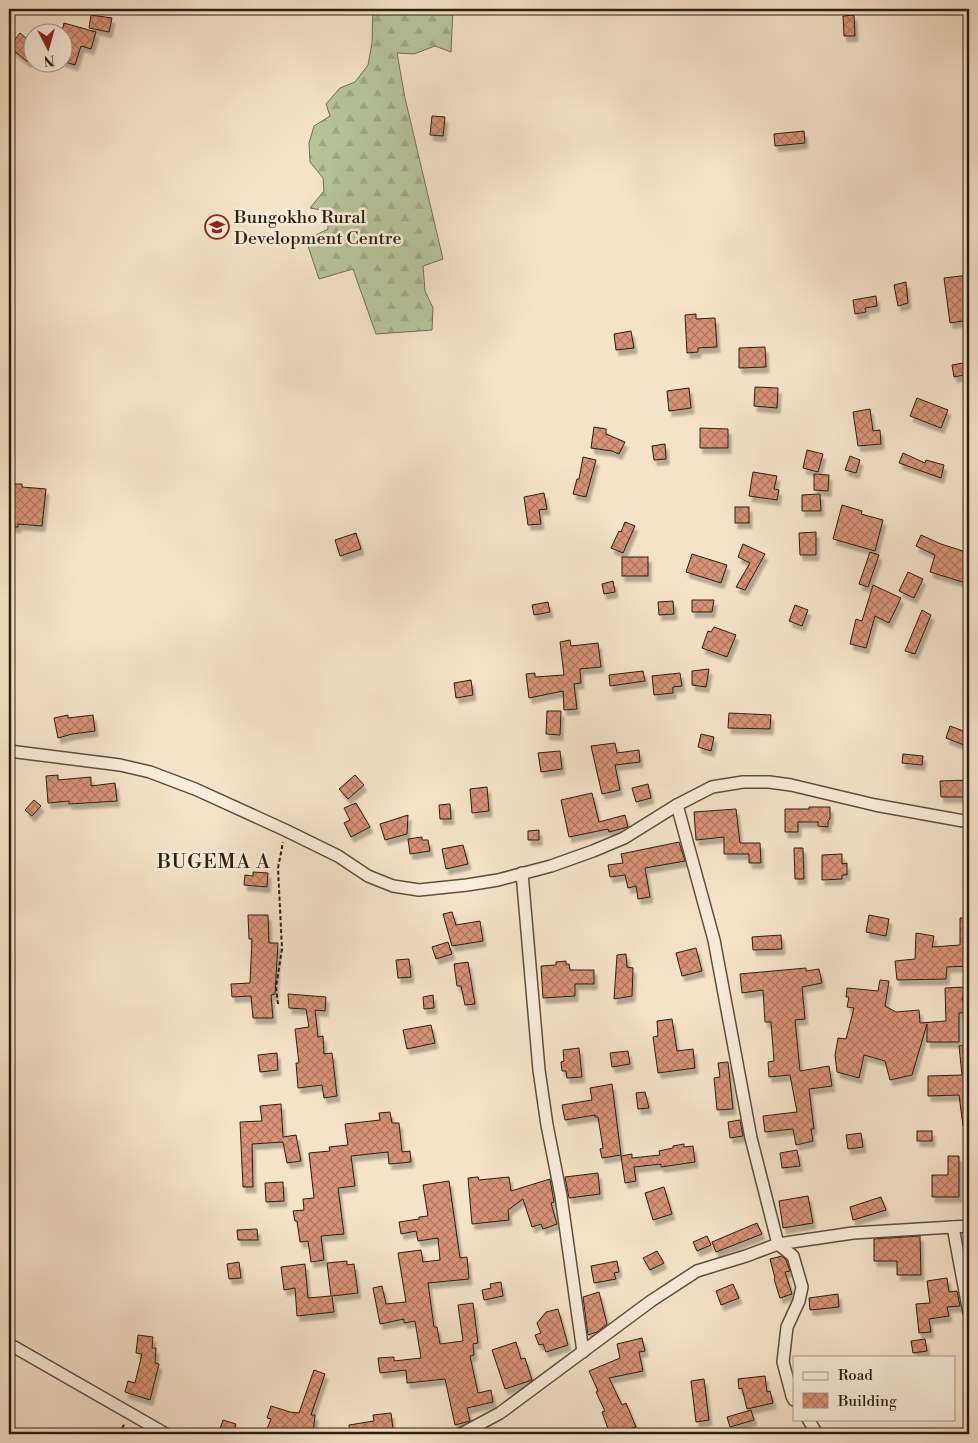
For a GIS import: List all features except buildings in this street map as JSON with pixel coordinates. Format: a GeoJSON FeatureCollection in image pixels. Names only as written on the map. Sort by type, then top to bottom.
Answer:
{"type":"FeatureCollection","features":[{"type":"Feature","properties":{"kind":"street"},"geometry":{"type":"LineString","coordinates":[[9,751],[120,765],[150,772],[285,830],[338,856],[368,876],[393,886],[419,890],[498,880],[551,866],[624,838],[677,805],[712,787],[744,782],[769,782],[817,790],[875,805],[969,822]]}},
{"type":"Feature","properties":{"kind":"street"},"geometry":{"type":"LineString","coordinates":[[677,805],[714,940],[751,1138],[778,1244],[793,1256],[802,1287],[799,1301],[787,1327],[783,1362],[793,1398]]}},
{"type":"Feature","properties":{"kind":"street"},"geometry":{"type":"LineString","coordinates":[[522,873],[539,1070],[547,1125],[561,1196],[583,1352]]}},
{"type":"Feature","properties":{"kind":"street"},"geometry":{"type":"LineString","coordinates":[[461,1434],[500,1413],[651,1301],[697,1270],[746,1256],[778,1244],[854,1233],[969,1226]]}},
{"type":"Feature","properties":{"kind":"street"},"geometry":{"type":"LineString","coordinates":[[953,1227],[969,1313]]}},
{"type":"Feature","properties":{"kind":"street"},"geometry":{"type":"LineString","coordinates":[[9,1344],[166,1434]]}},
{"type":"Feature","properties":{"kind":"street"},"geometry":{"type":"LineString","coordinates":[[809,1420],[817,1434]]}},
{"type":"Feature","properties":{"kind":"path"},"geometry":{"type":"LineString","coordinates":[[278,1004],[276,987],[282,949],[278,868],[285,830]]}},
{"type":"Feature","properties":{"kind":"green space"},"geometry":{"type":"Polygon","coordinates":[[[373,9],[453,9],[451,52],[435,46],[414,54],[397,53],[405,98],[443,259],[423,266],[425,291],[433,308],[432,330],[376,334],[353,269],[319,279],[306,240],[328,229],[327,211],[310,208],[324,191],[323,178],[310,162],[309,143],[314,126],[330,116],[326,104],[340,88],[355,82],[368,65],[372,43],[373,9]]]}},
{"type":"Feature","properties":{"kind":"place","name":"Bungokho Rural Development Centre"},"geometry":{"type":"Point","coordinates":[217,227]}},
{"type":"Feature","properties":{"kind":"district","name":"BUGEMA A"},"geometry":{"type":"Point","coordinates":[214,861]}}]}
